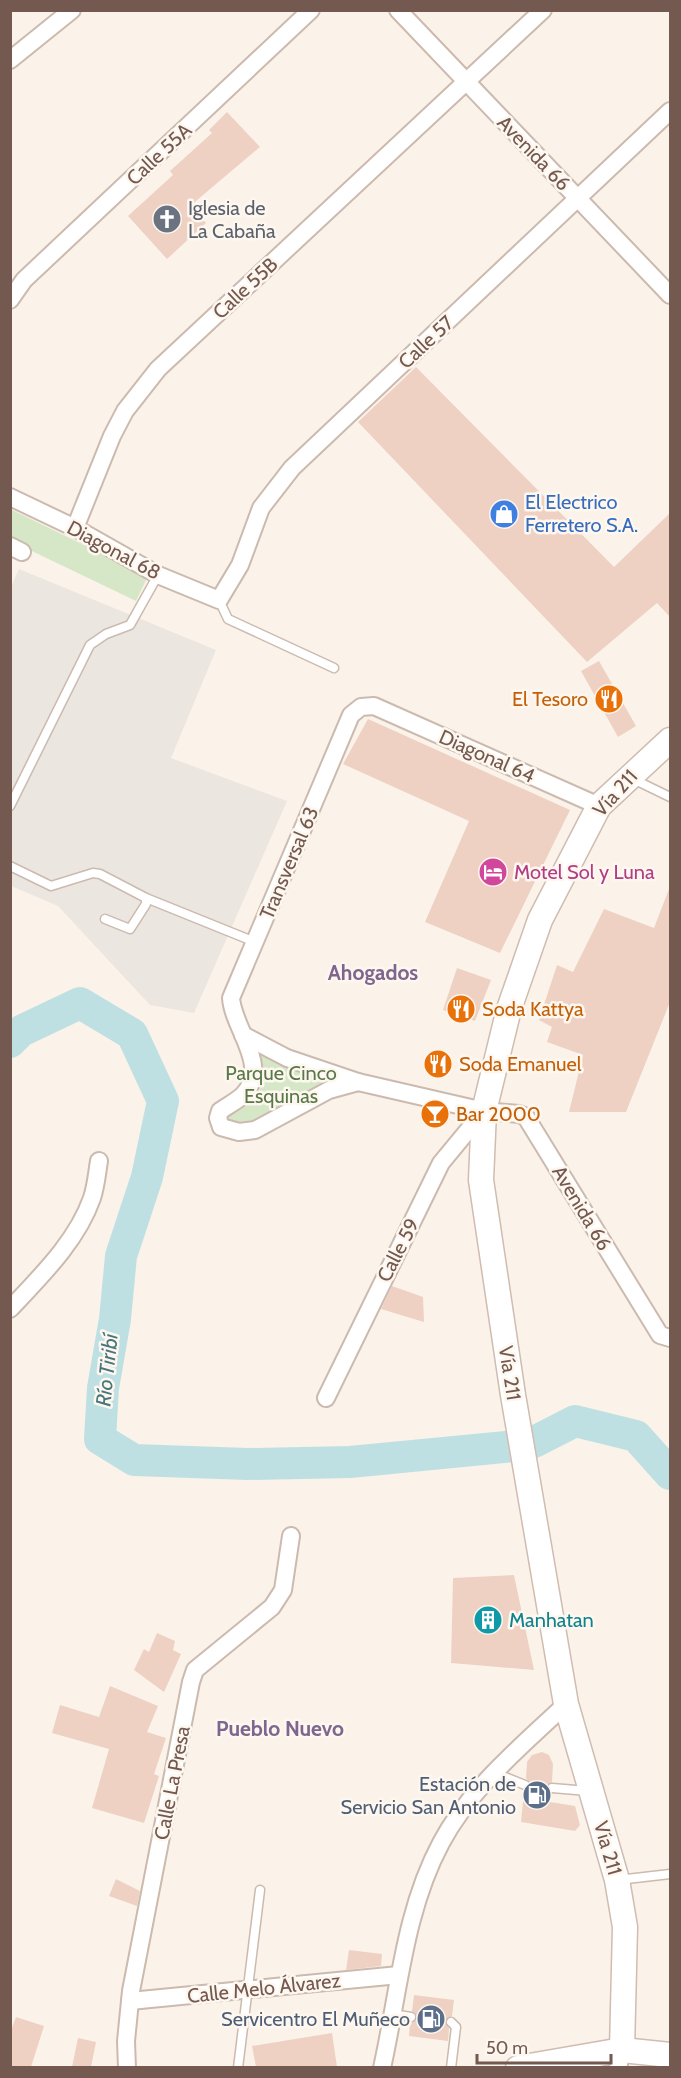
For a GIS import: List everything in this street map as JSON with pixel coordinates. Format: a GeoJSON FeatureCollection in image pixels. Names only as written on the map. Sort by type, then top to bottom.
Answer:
{"type":"FeatureCollection","features":[{"type":"Feature","properties":{"kind":"main road","name":"Vía 211"},"geometry":{"type":"LineString","coordinates":[[620,2059],[625,1928],[617,1880],[566,1704],[513,1395],[481,1180],[484,1111],[509,1008],[540,920],[599,806],[670,740]]}},
{"type":"Feature","properties":{"kind":"main road"},"geometry":{"type":"LineString","coordinates":[[518,2067],[670,2055]]}},
{"type":"Feature","properties":{"kind":"street"},"geometry":{"type":"LineString","coordinates":[[10,60],[72,10]]}},
{"type":"Feature","properties":{"kind":"street","name":"Calle 55A"},"geometry":{"type":"LineString","coordinates":[[10,300],[24,280],[311,10]]}},
{"type":"Feature","properties":{"kind":"street","name":"Avenida 66"},"geometry":{"type":"LineString","coordinates":[[398,10],[670,295]]}},
{"type":"Feature","properties":{"kind":"street","name":"Calle 55B"},"geometry":{"type":"LineString","coordinates":[[75,528],[112,436],[126,411],[158,369],[543,10]]}},
{"type":"Feature","properties":{"kind":"street","name":"Calle 57"},"geometry":{"type":"LineString","coordinates":[[219,600],[240,565],[261,508],[292,468],[670,111]]}},
{"type":"Feature","properties":{"kind":"street","name":"Diagonal 68"},"geometry":{"type":"LineString","coordinates":[[10,497],[75,528],[158,575],[219,600]]}},
{"type":"Feature","properties":{"kind":"street","name":"Diagonal 64"},"geometry":{"type":"LineString","coordinates":[[374,706],[599,806]]}},
{"type":"Feature","properties":{"kind":"street","name":"Transversal 63"},"geometry":{"type":"LineString","coordinates":[[358,1082],[329,1090],[255,1130],[239,1132],[221,1127],[220,1111],[243,1095],[255,1077],[253,1061],[232,1012],[231,998],[351,715],[361,707],[374,706]]}},
{"type":"Feature","properties":{"kind":"street","name":"Avenida 66"},"geometry":{"type":"LineString","coordinates":[[243,1035],[286,1058],[358,1082],[484,1111],[519,1114],[527,1119],[665,1337]]}},
{"type":"Feature","properties":{"kind":"street","name":"Calle 59"},"geometry":{"type":"LineString","coordinates":[[326,1398],[441,1163],[484,1111]]}},
{"type":"Feature","properties":{"kind":"street"},"geometry":{"type":"LineString","coordinates":[[10,1309],[48,1270],[75,1230],[92,1197],[99,1161]]}},
{"type":"Feature","properties":{"kind":"street","name":"Calle La Presa"},"geometry":{"type":"LineString","coordinates":[[127,2067],[126,2041],[130,2001],[191,1682],[195,1670],[272,1607],[283,1590],[291,1536]]}},
{"type":"Feature","properties":{"kind":"street"},"geometry":{"type":"LineString","coordinates":[[382,2067],[399,1975],[419,1897],[441,1842],[480,1787],[566,1704]]}},
{"type":"Feature","properties":{"kind":"street","name":"Calle Melo Álvarez"},"geometry":{"type":"LineString","coordinates":[[130,2001],[399,1975]]}},
{"type":"Feature","properties":{"kind":"lane"},"geometry":{"type":"LineString","coordinates":[[10,806],[90,645],[106,634],[130,625],[158,575]]}},
{"type":"Feature","properties":{"kind":"lane"},"geometry":{"type":"LineString","coordinates":[[219,600],[228,619],[334,668]]}},
{"type":"Feature","properties":{"kind":"lane"},"geometry":{"type":"LineString","coordinates":[[628,777],[670,797]]}},
{"type":"Feature","properties":{"kind":"lane"},"geometry":{"type":"LineString","coordinates":[[10,866],[51,886],[93,873],[100,874],[146,898],[255,942]]}},
{"type":"Feature","properties":{"kind":"lane"},"geometry":{"type":"LineString","coordinates":[[105,919],[130,928],[146,904],[146,898]]}},
{"type":"Feature","properties":{"kind":"lane"},"geometry":{"type":"LineString","coordinates":[[495,1773],[525,1785]]}},
{"type":"Feature","properties":{"kind":"lane"},"geometry":{"type":"LineString","coordinates":[[552,1788],[591,1791]]}},
{"type":"Feature","properties":{"kind":"lane"},"geometry":{"type":"LineString","coordinates":[[617,1880],[670,1874]]}},
{"type":"Feature","properties":{"kind":"lane"},"geometry":{"type":"LineString","coordinates":[[238,2067],[260,1890]]}},
{"type":"Feature","properties":{"kind":"lane"},"geometry":{"type":"LineString","coordinates":[[393,2014],[411,2017]]}},
{"type":"Feature","properties":{"kind":"lane"},"geometry":{"type":"LineString","coordinates":[[451,2022],[456,2027],[451,2067]]}},
{"type":"Feature","properties":{"kind":"shaded area"},"geometry":{"type":"Polygon","coordinates":[[[19,569],[216,650],[171,758],[287,801],[194,1013],[150,1005],[58,906],[11,886],[10,589],[19,569]]]}},
{"type":"Feature","properties":{"kind":"green space"},"geometry":{"type":"Polygon","coordinates":[[[10,509],[148,576],[136,601],[11,541],[10,509]]]}},
{"type":"Feature","properties":{"kind":"green space","name":"Parque Cinco Esquinas"},"geometry":{"type":"Polygon","coordinates":[[[255,1050],[338,1081],[253,1125],[228,1125],[223,1112],[245,1099],[255,1050]]]}},
{"type":"Feature","properties":{"kind":"building"},"geometry":{"type":"Polygon","coordinates":[[[227,112],[260,147],[190,206],[206,223],[167,259],[128,216],[173,175],[170,171],[212,133],[209,130],[227,112]]]}},
{"type":"Feature","properties":{"kind":"building","name":"El Electrico Ferretero S.A."},"geometry":{"type":"Polygon","coordinates":[[[416,367],[614,567],[670,513],[670,617],[657,603],[587,662],[358,422],[416,367]]]}},
{"type":"Feature","properties":{"kind":"building","name":"El Tesoro"},"geometry":{"type":"Polygon","coordinates":[[[599,661],[636,726],[618,737],[581,671],[599,661]]]}},
{"type":"Feature","properties":{"kind":"building","name":"Motel Sol y Luna"},"geometry":{"type":"Polygon","coordinates":[[[368,719],[570,810],[500,953],[425,922],[469,821],[343,764],[368,719]]]}},
{"type":"Feature","properties":{"kind":"building"},"geometry":{"type":"Polygon","coordinates":[[[669,889],[670,1002],[626,1112],[569,1112],[583,1055],[547,1042],[552,1027],[539,1020],[557,965],[573,972],[604,909],[654,928],[669,889]]]}},
{"type":"Feature","properties":{"kind":"building"},"geometry":{"type":"Polygon","coordinates":[[[457,968],[491,980],[475,1021],[443,1010],[457,968]]]}},
{"type":"Feature","properties":{"kind":"building","name":"Bar 2000"},"geometry":{"type":"Polygon","coordinates":[[[422,1108],[449,1114],[447,1124],[420,1118],[422,1108]]]}},
{"type":"Feature","properties":{"kind":"building"},"geometry":{"type":"Polygon","coordinates":[[[392,1286],[423,1297],[424,1322],[381,1309],[392,1286]]]}},
{"type":"Feature","properties":{"kind":"building","name":"Manhatan"},"geometry":{"type":"Polygon","coordinates":[[[514,1575],[534,1670],[451,1663],[453,1578],[514,1575]]]}},
{"type":"Feature","properties":{"kind":"building"},"geometry":{"type":"Polygon","coordinates":[[[157,1633],[175,1641],[173,1650],[181,1654],[164,1692],[134,1670],[144,1649],[149,1652],[157,1633]]]}},
{"type":"Feature","properties":{"kind":"building"},"geometry":{"type":"Polygon","coordinates":[[[110,1686],[158,1706],[147,1732],[166,1738],[154,1774],[159,1776],[144,1823],[92,1808],[109,1749],[52,1733],[60,1705],[99,1717],[110,1686]]]}},
{"type":"Feature","properties":{"kind":"building","name":"Estación de Servicio San Antonio"},"geometry":{"type":"Polygon","coordinates":[[[542,1752],[549,1755],[553,1764],[552,1782],[546,1787],[551,1794],[550,1802],[575,1806],[580,1825],[575,1831],[521,1822],[524,1791],[529,1790],[531,1785],[526,1778],[527,1762],[532,1755],[542,1752]]]}},
{"type":"Feature","properties":{"kind":"building"},"geometry":{"type":"Polygon","coordinates":[[[116,1879],[140,1891],[137,1906],[109,1896],[116,1879]]]}},
{"type":"Feature","properties":{"kind":"building"},"geometry":{"type":"Polygon","coordinates":[[[349,1950],[382,1954],[381,1966],[346,1970],[349,1950]]]}},
{"type":"Feature","properties":{"kind":"building","name":"Servicentro El Muñeco"},"geometry":{"type":"Polygon","coordinates":[[[414,1995],[454,2000],[452,2016],[445,2021],[449,2029],[448,2041],[409,2036],[410,2023],[417,2017],[412,2011],[414,1995]]]}},
{"type":"Feature","properties":{"kind":"building"},"geometry":{"type":"Polygon","coordinates":[[[16,2017],[44,2026],[31,2067],[10,2067],[10,2033],[16,2017]]]}},
{"type":"Feature","properties":{"kind":"building"},"geometry":{"type":"Polygon","coordinates":[[[332,2033],[337,2067],[256,2067],[252,2046],[332,2033]]]}},
{"type":"Feature","properties":{"kind":"building"},"geometry":{"type":"Polygon","coordinates":[[[78,2038],[96,2042],[91,2067],[72,2067],[78,2038]]]}},
{"type":"Feature","properties":{"kind":"waterway","name":"Río Tiribí"},"geometry":{"type":"LineString","coordinates":[[10,1042],[21,1031],[80,1003],[132,1034],[163,1101],[147,1177],[121,1256],[115,1319],[103,1388],[100,1439],[134,1460],[248,1464],[350,1462],[515,1446]]}},
{"type":"Feature","properties":{"kind":"waterway","name":"Río Tiribí"},"geometry":{"type":"LineString","coordinates":[[534,1442],[575,1421],[636,1436],[670,1474]]}},
{"type":"Feature","properties":{"kind":"place","name":"Iglesia de La Cabaña"},"geometry":{"type":"Point","coordinates":[167,219]}},
{"type":"Feature","properties":{"kind":"place","name":"El Electrico Ferretero S.A."},"geometry":{"type":"Point","coordinates":[504,514]}},
{"type":"Feature","properties":{"kind":"place","name":"El Tesoro"},"geometry":{"type":"Point","coordinates":[609,699]}},
{"type":"Feature","properties":{"kind":"place","name":"Motel Sol y Luna"},"geometry":{"type":"Point","coordinates":[493,872]}},
{"type":"Feature","properties":{"kind":"place","name":"Soda Kattya"},"geometry":{"type":"Point","coordinates":[461,1009]}},
{"type":"Feature","properties":{"kind":"place","name":"Soda Emanuel"},"geometry":{"type":"Point","coordinates":[438,1064]}},
{"type":"Feature","properties":{"kind":"place","name":"Bar 2000"},"geometry":{"type":"Point","coordinates":[435,1114]}},
{"type":"Feature","properties":{"kind":"place","name":"Manhatan"},"geometry":{"type":"Point","coordinates":[488,1620]}},
{"type":"Feature","properties":{"kind":"place","name":"Estación de Servicio San Antonio"},"geometry":{"type":"Point","coordinates":[537,1795]}},
{"type":"Feature","properties":{"kind":"place","name":"Servicentro El Muñeco"},"geometry":{"type":"Point","coordinates":[431,2019]}},
{"type":"Feature","properties":{"kind":"district","name":"Ahogados"},"geometry":{"type":"Point","coordinates":[373,973]}},
{"type":"Feature","properties":{"kind":"district","name":"Pueblo Nuevo"},"geometry":{"type":"Point","coordinates":[280,1729]}}]}
